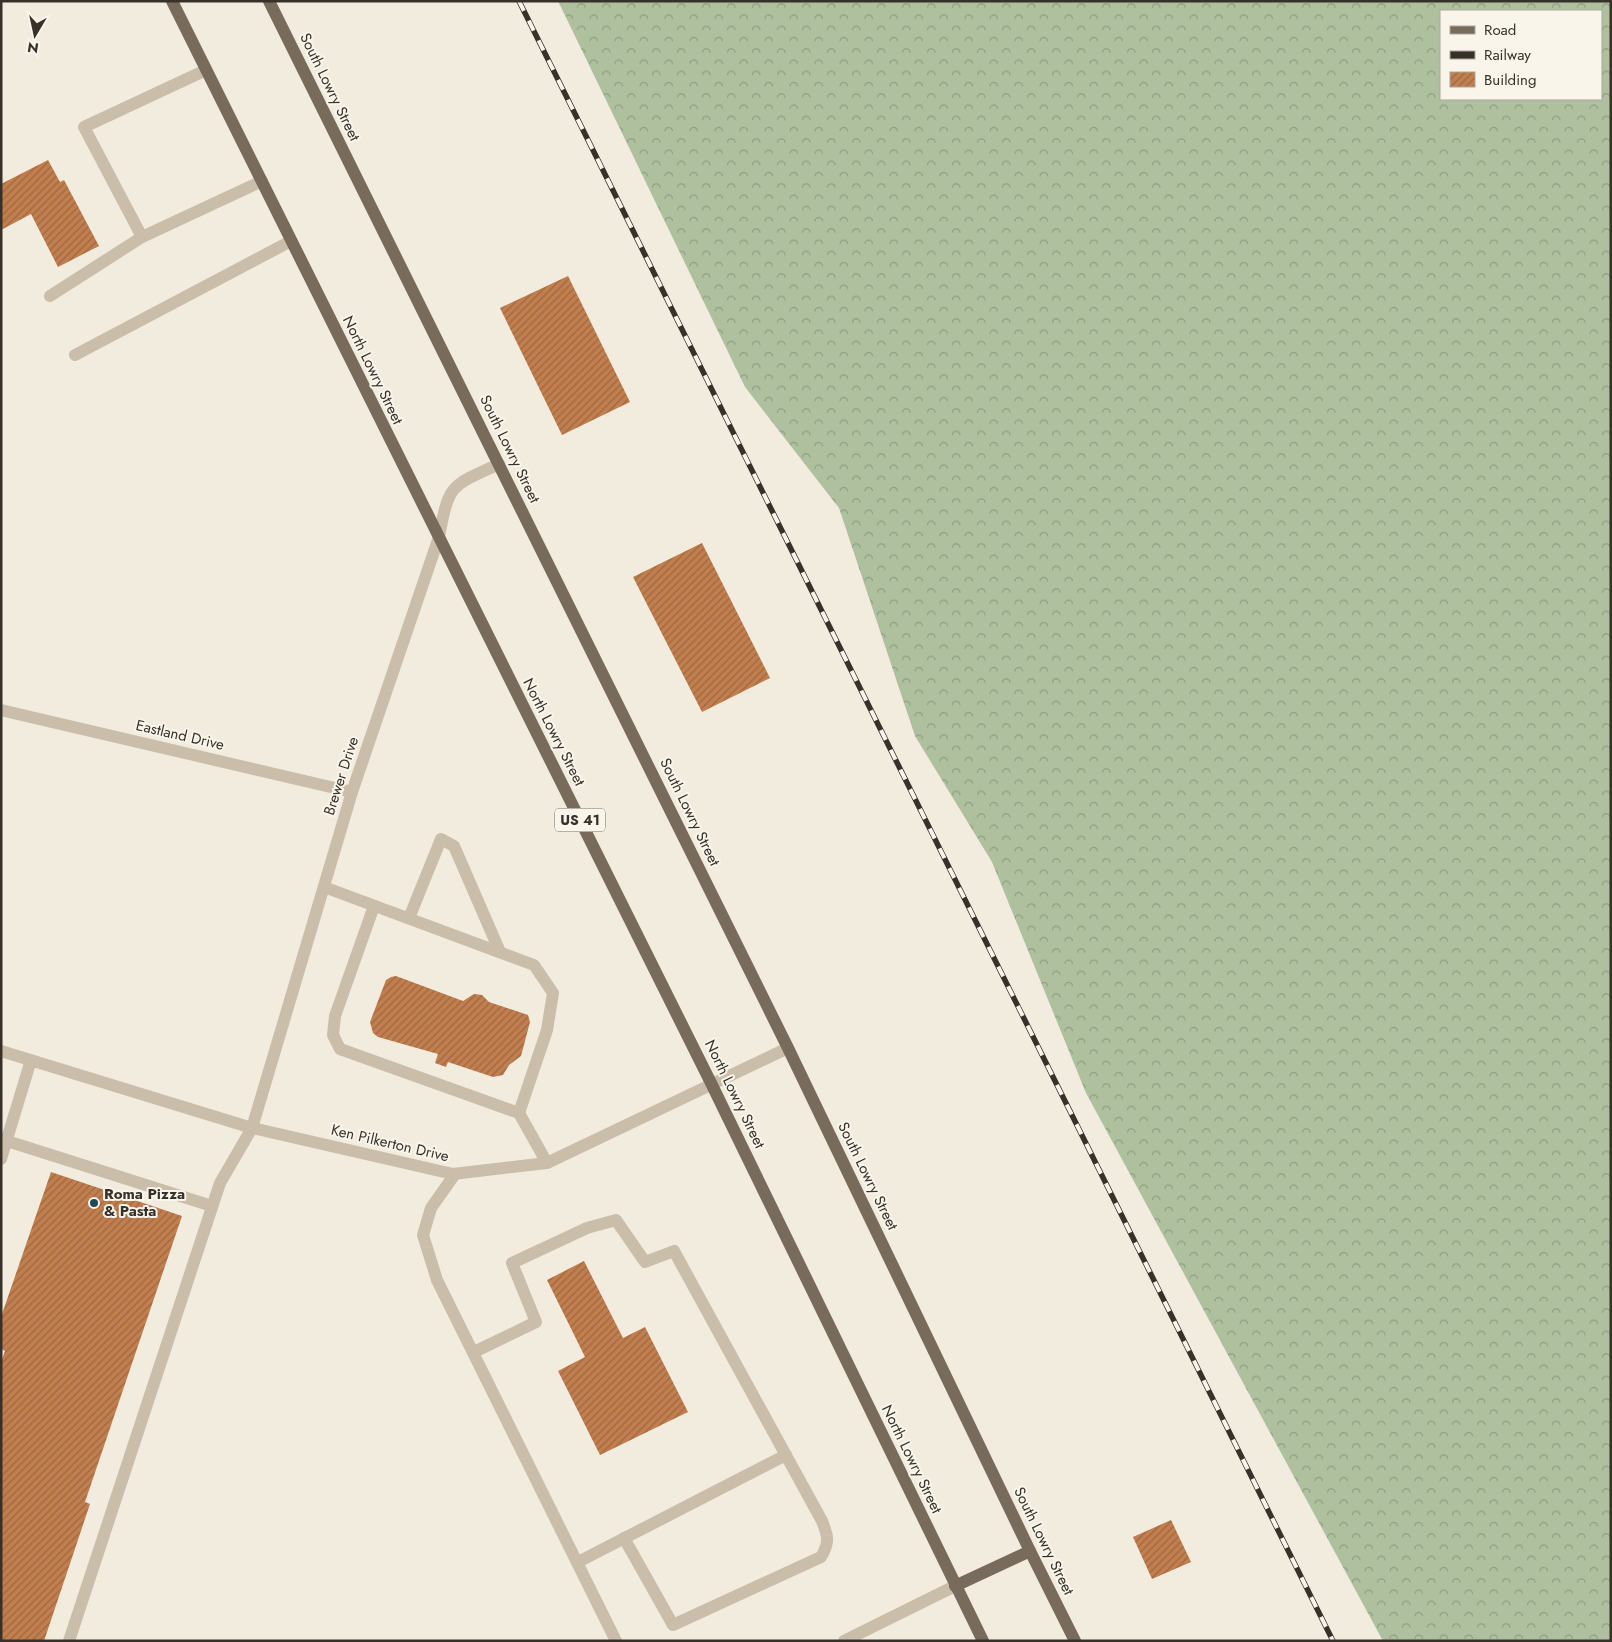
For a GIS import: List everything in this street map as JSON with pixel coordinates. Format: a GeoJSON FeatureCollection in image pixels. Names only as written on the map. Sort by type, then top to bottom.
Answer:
{"type":"FeatureCollection","features":[{"type":"Feature","properties":{"kind":"main road","name":"North Lowry Street"},"geometry":{"type":"LineString","coordinates":[[172,1],[712,1085],[983,1641]]}},
{"type":"Feature","properties":{"kind":"main road","name":"South Lowry Street"},"geometry":{"type":"LineString","coordinates":[[269,1],[788,1048],[1030,1551],[1076,1641]]}},
{"type":"Feature","properties":{"kind":"main road"},"geometry":{"type":"LineString","coordinates":[[955,1586],[1030,1551]]}},
{"type":"Feature","properties":{"kind":"street"},"geometry":{"type":"LineString","coordinates":[[142,238],[84,127],[206,70]]}},
{"type":"Feature","properties":{"kind":"street"},"geometry":{"type":"LineString","coordinates":[[50,296],[142,238],[262,181]]}},
{"type":"Feature","properties":{"kind":"street"},"geometry":{"type":"LineString","coordinates":[[75,355],[291,241]]}},
{"type":"Feature","properties":{"kind":"street","name":"Brewer Drive"},"geometry":{"type":"LineString","coordinates":[[69,1641],[220,1183],[252,1128],[352,792],[439,537],[445,504],[457,484],[499,464]]}},
{"type":"Feature","properties":{"kind":"street","name":"Eastland Drive"},"geometry":{"type":"LineString","coordinates":[[1,710],[352,792]]}},
{"type":"Feature","properties":{"kind":"street"},"geometry":{"type":"LineString","coordinates":[[409,918],[441,839],[454,846],[500,952]]}},
{"type":"Feature","properties":{"kind":"street"},"geometry":{"type":"LineString","coordinates":[[324,887],[534,964],[553,993],[547,1030],[519,1113]]}},
{"type":"Feature","properties":{"kind":"street"},"geometry":{"type":"LineString","coordinates":[[374,906],[336,1016],[332,1035],[340,1049],[519,1113],[547,1163]]}},
{"type":"Feature","properties":{"kind":"street","name":"Ken Pilkerton Drive"},"geometry":{"type":"LineString","coordinates":[[1,1051],[252,1128],[456,1174],[547,1163],[788,1048]]}},
{"type":"Feature","properties":{"kind":"street"},"geometry":{"type":"LineString","coordinates":[[1,1159],[31,1060]]}},
{"type":"Feature","properties":{"kind":"street"},"geometry":{"type":"LineString","coordinates":[[7,1141],[212,1206]]}},
{"type":"Feature","properties":{"kind":"street"},"geometry":{"type":"LineString","coordinates":[[456,1174],[431,1208],[423,1235],[437,1280],[616,1641]]}},
{"type":"Feature","properties":{"kind":"street"},"geometry":{"type":"LineString","coordinates":[[474,1352],[536,1322],[512,1263],[587,1228],[616,1220],[645,1262],[674,1251],[786,1455],[826,1532],[828,1546],[821,1557],[673,1625],[624,1538]]}},
{"type":"Feature","properties":{"kind":"street"},"geometry":{"type":"LineString","coordinates":[[578,1562],[786,1455]]}},
{"type":"Feature","properties":{"kind":"street"},"geometry":{"type":"LineString","coordinates":[[844,1641],[955,1586]]}},
{"type":"Feature","properties":{"kind":"green space"},"geometry":{"type":"Polygon","coordinates":[[[558,1],[1611,1],[1611,1641],[1383,1641],[1086,1093],[992,862],[915,736],[839,508],[745,387],[558,1]]]}},
{"type":"Feature","properties":{"kind":"building"},"geometry":{"type":"Polygon","coordinates":[[[48,160],[60,182],[64,180],[99,246],[58,267],[31,214],[1,230],[1,184],[48,160]]]}},
{"type":"Feature","properties":{"kind":"building"},"geometry":{"type":"Polygon","coordinates":[[[568,276],[630,402],[562,435],[500,308],[568,276]]]}},
{"type":"Feature","properties":{"kind":"building"},"geometry":{"type":"Polygon","coordinates":[[[702,543],[770,678],[702,712],[633,577],[702,543]]]}},
{"type":"Feature","properties":{"kind":"building"},"geometry":{"type":"Polygon","coordinates":[[[396,976],[463,1001],[474,994],[482,995],[489,1002],[528,1015],[530,1022],[521,1056],[509,1065],[503,1075],[493,1077],[448,1062],[446,1067],[435,1063],[438,1054],[378,1037],[373,1033],[370,1022],[386,980],[396,976]]]}},
{"type":"Feature","properties":{"kind":"building"},"geometry":{"type":"Polygon","coordinates":[[[51,1172],[182,1216],[85,1502],[90,1504],[44,1641],[1,1641],[1,1362],[5,1351],[1,1349],[1,1317],[51,1172]]]}},
{"type":"Feature","properties":{"kind":"building"},"geometry":{"type":"Polygon","coordinates":[[[584,1261],[623,1338],[645,1327],[688,1412],[600,1455],[558,1371],[585,1357],[547,1280],[584,1261]]]}},
{"type":"Feature","properties":{"kind":"building"},"geometry":{"type":"Polygon","coordinates":[[[1171,1520],[1191,1562],[1152,1579],[1133,1537],[1171,1520]]]}},
{"type":"Feature","properties":{"kind":"railway"},"geometry":{"type":"LineString","coordinates":[[519,1],[1333,1641]]}},
{"type":"Feature","properties":{"kind":"place","name":"Roma Pizza & Pasta"},"geometry":{"type":"Point","coordinates":[94,1203]}}]}
